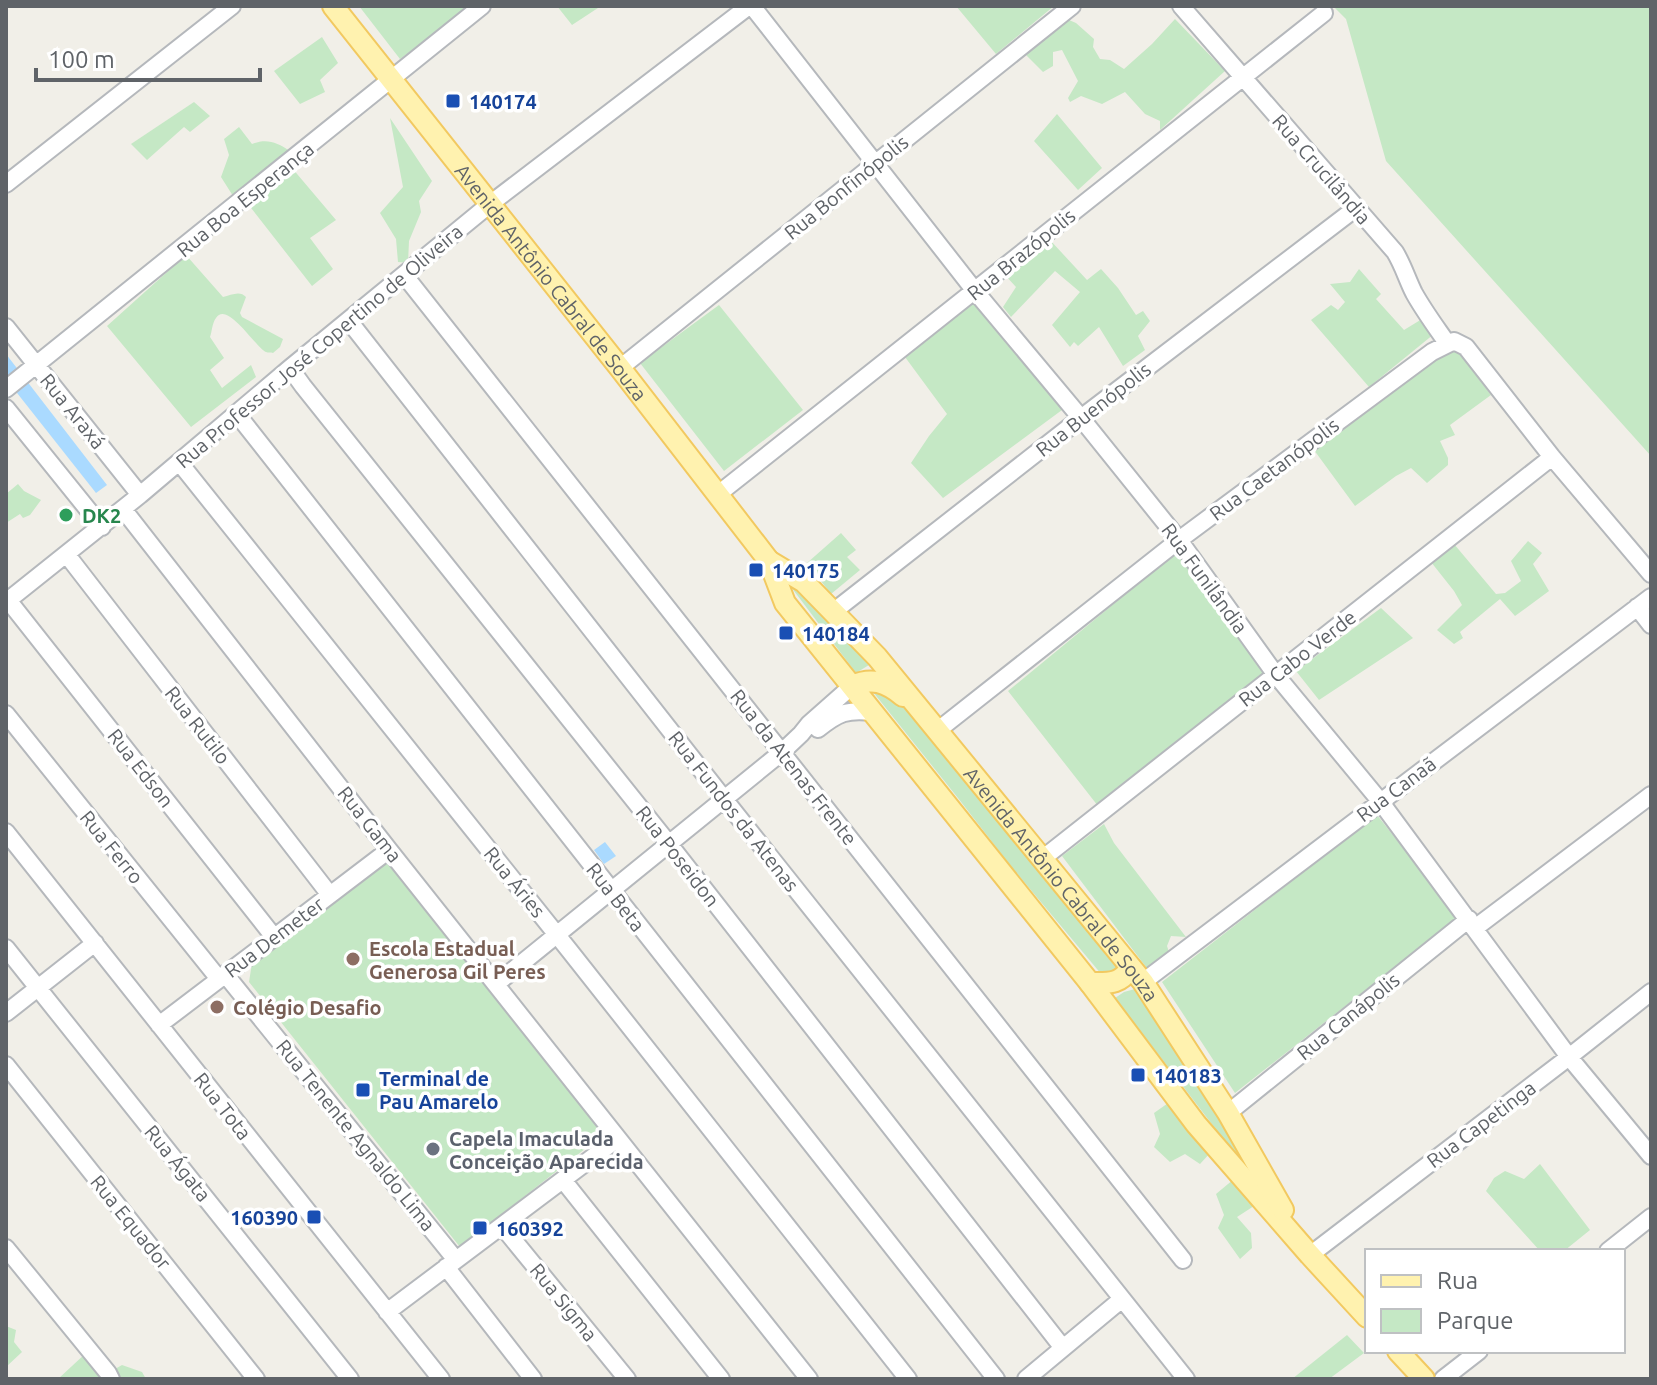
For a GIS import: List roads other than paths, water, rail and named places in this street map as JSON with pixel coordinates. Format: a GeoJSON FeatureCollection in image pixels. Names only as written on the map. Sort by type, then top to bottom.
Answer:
{"type":"FeatureCollection","features":[{"type":"Feature","properties":{"kind":"main road","name":"Avenida Antônio Cabral de Souza"},"geometry":{"type":"LineString","coordinates":[[333,6],[769,561],[785,603],[1090,983],[1196,1124],[1365,1315]]}},
{"type":"Feature","properties":{"kind":"main road","name":"Avenida Antônio Cabral de Souza"},"geometry":{"type":"LineString","coordinates":[[769,561],[804,582],[877,657],[1137,975],[1228,1113],[1307,1252]]}},
{"type":"Feature","properties":{"kind":"main road"},"geometry":{"type":"LineString","coordinates":[[852,686],[862,682],[879,682],[919,708]]}},
{"type":"Feature","properties":{"kind":"main road"},"geometry":{"type":"LineString","coordinates":[[1090,983],[1109,983],[1137,975]]}},
{"type":"Feature","properties":{"kind":"main road"},"geometry":{"type":"LineString","coordinates":[[1400,1353],[1424,1379]]}},
{"type":"Feature","properties":{"kind":"street"},"geometry":{"type":"LineString","coordinates":[[6,184],[232,6]]}},
{"type":"Feature","properties":{"kind":"street","name":"Rua Boa Esperança"},"geometry":{"type":"LineString","coordinates":[[6,389],[482,6]]}},
{"type":"Feature","properties":{"kind":"street","name":"Rua Funilândia"},"geometry":{"type":"LineString","coordinates":[[750,6],[975,291],[1179,540],[1276,675],[1380,801],[1569,1057],[1651,1156]]}},
{"type":"Feature","properties":{"kind":"street","name":"Rua Professor José Copertino de Oliveira"},"geometry":{"type":"LineString","coordinates":[[7,601],[102,527],[490,204],[750,6]]}},
{"type":"Feature","properties":{"kind":"street","name":"Rua Bonfinópolis"},"geometry":{"type":"LineString","coordinates":[[620,368],[1072,6]]}},
{"type":"Feature","properties":{"kind":"street","name":"Rua Crucilândia"},"geometry":{"type":"LineString","coordinates":[[1181,6],[1395,252],[1423,309],[1447,343]]}},
{"type":"Feature","properties":{"kind":"street","name":"Rua Brazópolis"},"geometry":{"type":"LineString","coordinates":[[717,495],[1324,13]]}},
{"type":"Feature","properties":{"kind":"street","name":"Rua Buenópolis"},"geometry":{"type":"LineString","coordinates":[[833,612],[1356,208]]}},
{"type":"Feature","properties":{"kind":"street","name":"Rua da Atenas Frente"},"geometry":{"type":"LineString","coordinates":[[405,276],[1183,1260]]}},
{"type":"Feature","properties":{"kind":"street","name":"Rua Fundos da Atenas"},"geometry":{"type":"LineString","coordinates":[[349,321],[724,799],[1186,1379]]}},
{"type":"Feature","properties":{"kind":"street","name":"Rua Araxá"},"geometry":{"type":"LineString","coordinates":[[6,327],[33,369],[140,495]]}},
{"type":"Feature","properties":{"kind":"street"},"geometry":{"type":"LineString","coordinates":[[1447,343],[1454,341],[1466,347],[1552,457],[1651,574]]}},
{"type":"Feature","properties":{"kind":"street","name":"Rua Caetanópolis"},"geometry":{"type":"LineString","coordinates":[[937,731],[1179,540],[1447,343]]}},
{"type":"Feature","properties":{"kind":"street","name":"Rua Poseidon"},"geometry":{"type":"LineString","coordinates":[[290,368],[669,844],[1063,1348]]}},
{"type":"Feature","properties":{"kind":"street"},"geometry":{"type":"LineString","coordinates":[[6,408],[102,527]]}},
{"type":"Feature","properties":{"kind":"street","name":"Rua Beta"},"geometry":{"type":"LineString","coordinates":[[237,414],[996,1379]]}},
{"type":"Feature","properties":{"kind":"street","name":"Rua Cabo Verde"},"geometry":{"type":"LineString","coordinates":[[1042,859],[1552,457]]}},
{"type":"Feature","properties":{"kind":"street","name":"Rua Áries"},"geometry":{"type":"LineString","coordinates":[[179,462],[908,1379]]}},
{"type":"Feature","properties":{"kind":"street","name":"Rua Gama"},"geometry":{"type":"LineString","coordinates":[[123,509],[809,1379]]}},
{"type":"Feature","properties":{"kind":"street","name":"Rua Rutilo"},"geometry":{"type":"LineString","coordinates":[[67,555],[330,895]]}},
{"type":"Feature","properties":{"kind":"street","name":"Rua Canaã"},"geometry":{"type":"LineString","coordinates":[[1137,975],[1380,801],[1651,597]]}},
{"type":"Feature","properties":{"kind":"street","name":"Rua Edson"},"geometry":{"type":"LineString","coordinates":[[7,601],[274,937]]}},
{"type":"Feature","properties":{"kind":"street"},"geometry":{"type":"LineString","coordinates":[[1637,607],[1651,625]]}},
{"type":"Feature","properties":{"kind":"street"},"geometry":{"type":"LineString","coordinates":[[496,984],[782,752],[852,686]]}},
{"type":"Feature","properties":{"kind":"street"},"geometry":{"type":"LineString","coordinates":[[801,734],[814,731],[843,712],[872,712]]}},
{"type":"Feature","properties":{"kind":"street","name":"Rua Ferro"},"geometry":{"type":"LineString","coordinates":[[6,714],[222,977]]}},
{"type":"Feature","properties":{"kind":"street","name":"Rua Canápolis"},"geometry":{"type":"LineString","coordinates":[[1228,1113],[1472,924],[1651,795]]}},
{"type":"Feature","properties":{"kind":"street","name":"Rua Tota"},"geometry":{"type":"LineString","coordinates":[[6,832],[441,1379]]}},
{"type":"Feature","properties":{"kind":"street","name":"Rua Demeter"},"geometry":{"type":"LineString","coordinates":[[159,1025],[389,850]]}},
{"type":"Feature","properties":{"kind":"street"},"geometry":{"type":"LineString","coordinates":[[6,1013],[95,943]]}},
{"type":"Feature","properties":{"kind":"street","name":"Rua Ágata"},"geometry":{"type":"LineString","coordinates":[[6,948],[350,1379]]}},
{"type":"Feature","properties":{"kind":"street","name":"Rua Tenente Agnaldo Lima"},"geometry":{"type":"LineString","coordinates":[[222,977],[451,1264],[533,1379]]}},
{"type":"Feature","properties":{"kind":"street","name":"Rua Capetinga"},"geometry":{"type":"LineString","coordinates":[[1307,1252],[1569,1057],[1651,992]]}},
{"type":"Feature","properties":{"kind":"street","name":"Rua Equador"},"geometry":{"type":"LineString","coordinates":[[6,1065],[256,1379]]}},
{"type":"Feature","properties":{"kind":"street"},"geometry":{"type":"LineString","coordinates":[[387,1312],[617,1139]]}},
{"type":"Feature","properties":{"kind":"street"},"geometry":{"type":"LineString","coordinates":[[563,1180],[721,1379]]}},
{"type":"Feature","properties":{"kind":"street"},"geometry":{"type":"LineString","coordinates":[[1611,1249],[1651,1217]]}},
{"type":"Feature","properties":{"kind":"street","name":"Rua Sigma"},"geometry":{"type":"LineString","coordinates":[[502,1226],[627,1379]]}},
{"type":"Feature","properties":{"kind":"street"},"geometry":{"type":"LineString","coordinates":[[9,1258],[111,1379]]}},
{"type":"Feature","properties":{"kind":"street"},"geometry":{"type":"LineString","coordinates":[[1026,1379],[1122,1299]]}},
{"type":"Feature","properties":{"kind":"street"},"geometry":{"type":"LineString","coordinates":[[1443,1379],[1476,1353]]}},
{"type":"Feature","properties":{"kind":"water"},"geometry":{"type":"Polygon","coordinates":[[[6,354],[107,485],[96,493],[6,379],[6,354]]]}},
{"type":"Feature","properties":{"kind":"water"},"geometry":{"type":"Polygon","coordinates":[[[605,842],[616,856],[604,864],[594,850],[605,842]]]}},
{"type":"Feature","properties":{"kind":"place","name":"140174"},"geometry":{"type":"Point","coordinates":[453,101]}},
{"type":"Feature","properties":{"kind":"place","name":"DK2"},"geometry":{"type":"Point","coordinates":[66,515]}},
{"type":"Feature","properties":{"kind":"place","name":"140175"},"geometry":{"type":"Point","coordinates":[756,570]}},
{"type":"Feature","properties":{"kind":"place","name":"140184"},"geometry":{"type":"Point","coordinates":[786,633]}},
{"type":"Feature","properties":{"kind":"place","name":"Escola Estadual Generosa Gil Peres"},"geometry":{"type":"Point","coordinates":[353,959]}},
{"type":"Feature","properties":{"kind":"place","name":"Colégio Desafio"},"geometry":{"type":"Point","coordinates":[217,1007]}},
{"type":"Feature","properties":{"kind":"place","name":"140183"},"geometry":{"type":"Point","coordinates":[1138,1075]}},
{"type":"Feature","properties":{"kind":"place","name":"Terminal de Pau Amarelo"},"geometry":{"type":"Point","coordinates":[363,1090]}},
{"type":"Feature","properties":{"kind":"place","name":"Capela Imaculada Conceição Aparecida"},"geometry":{"type":"Point","coordinates":[433,1149]}},
{"type":"Feature","properties":{"kind":"place","name":"160390"},"geometry":{"type":"Point","coordinates":[314,1217]}},
{"type":"Feature","properties":{"kind":"place","name":"160392"},"geometry":{"type":"Point","coordinates":[480,1228]}}]}
